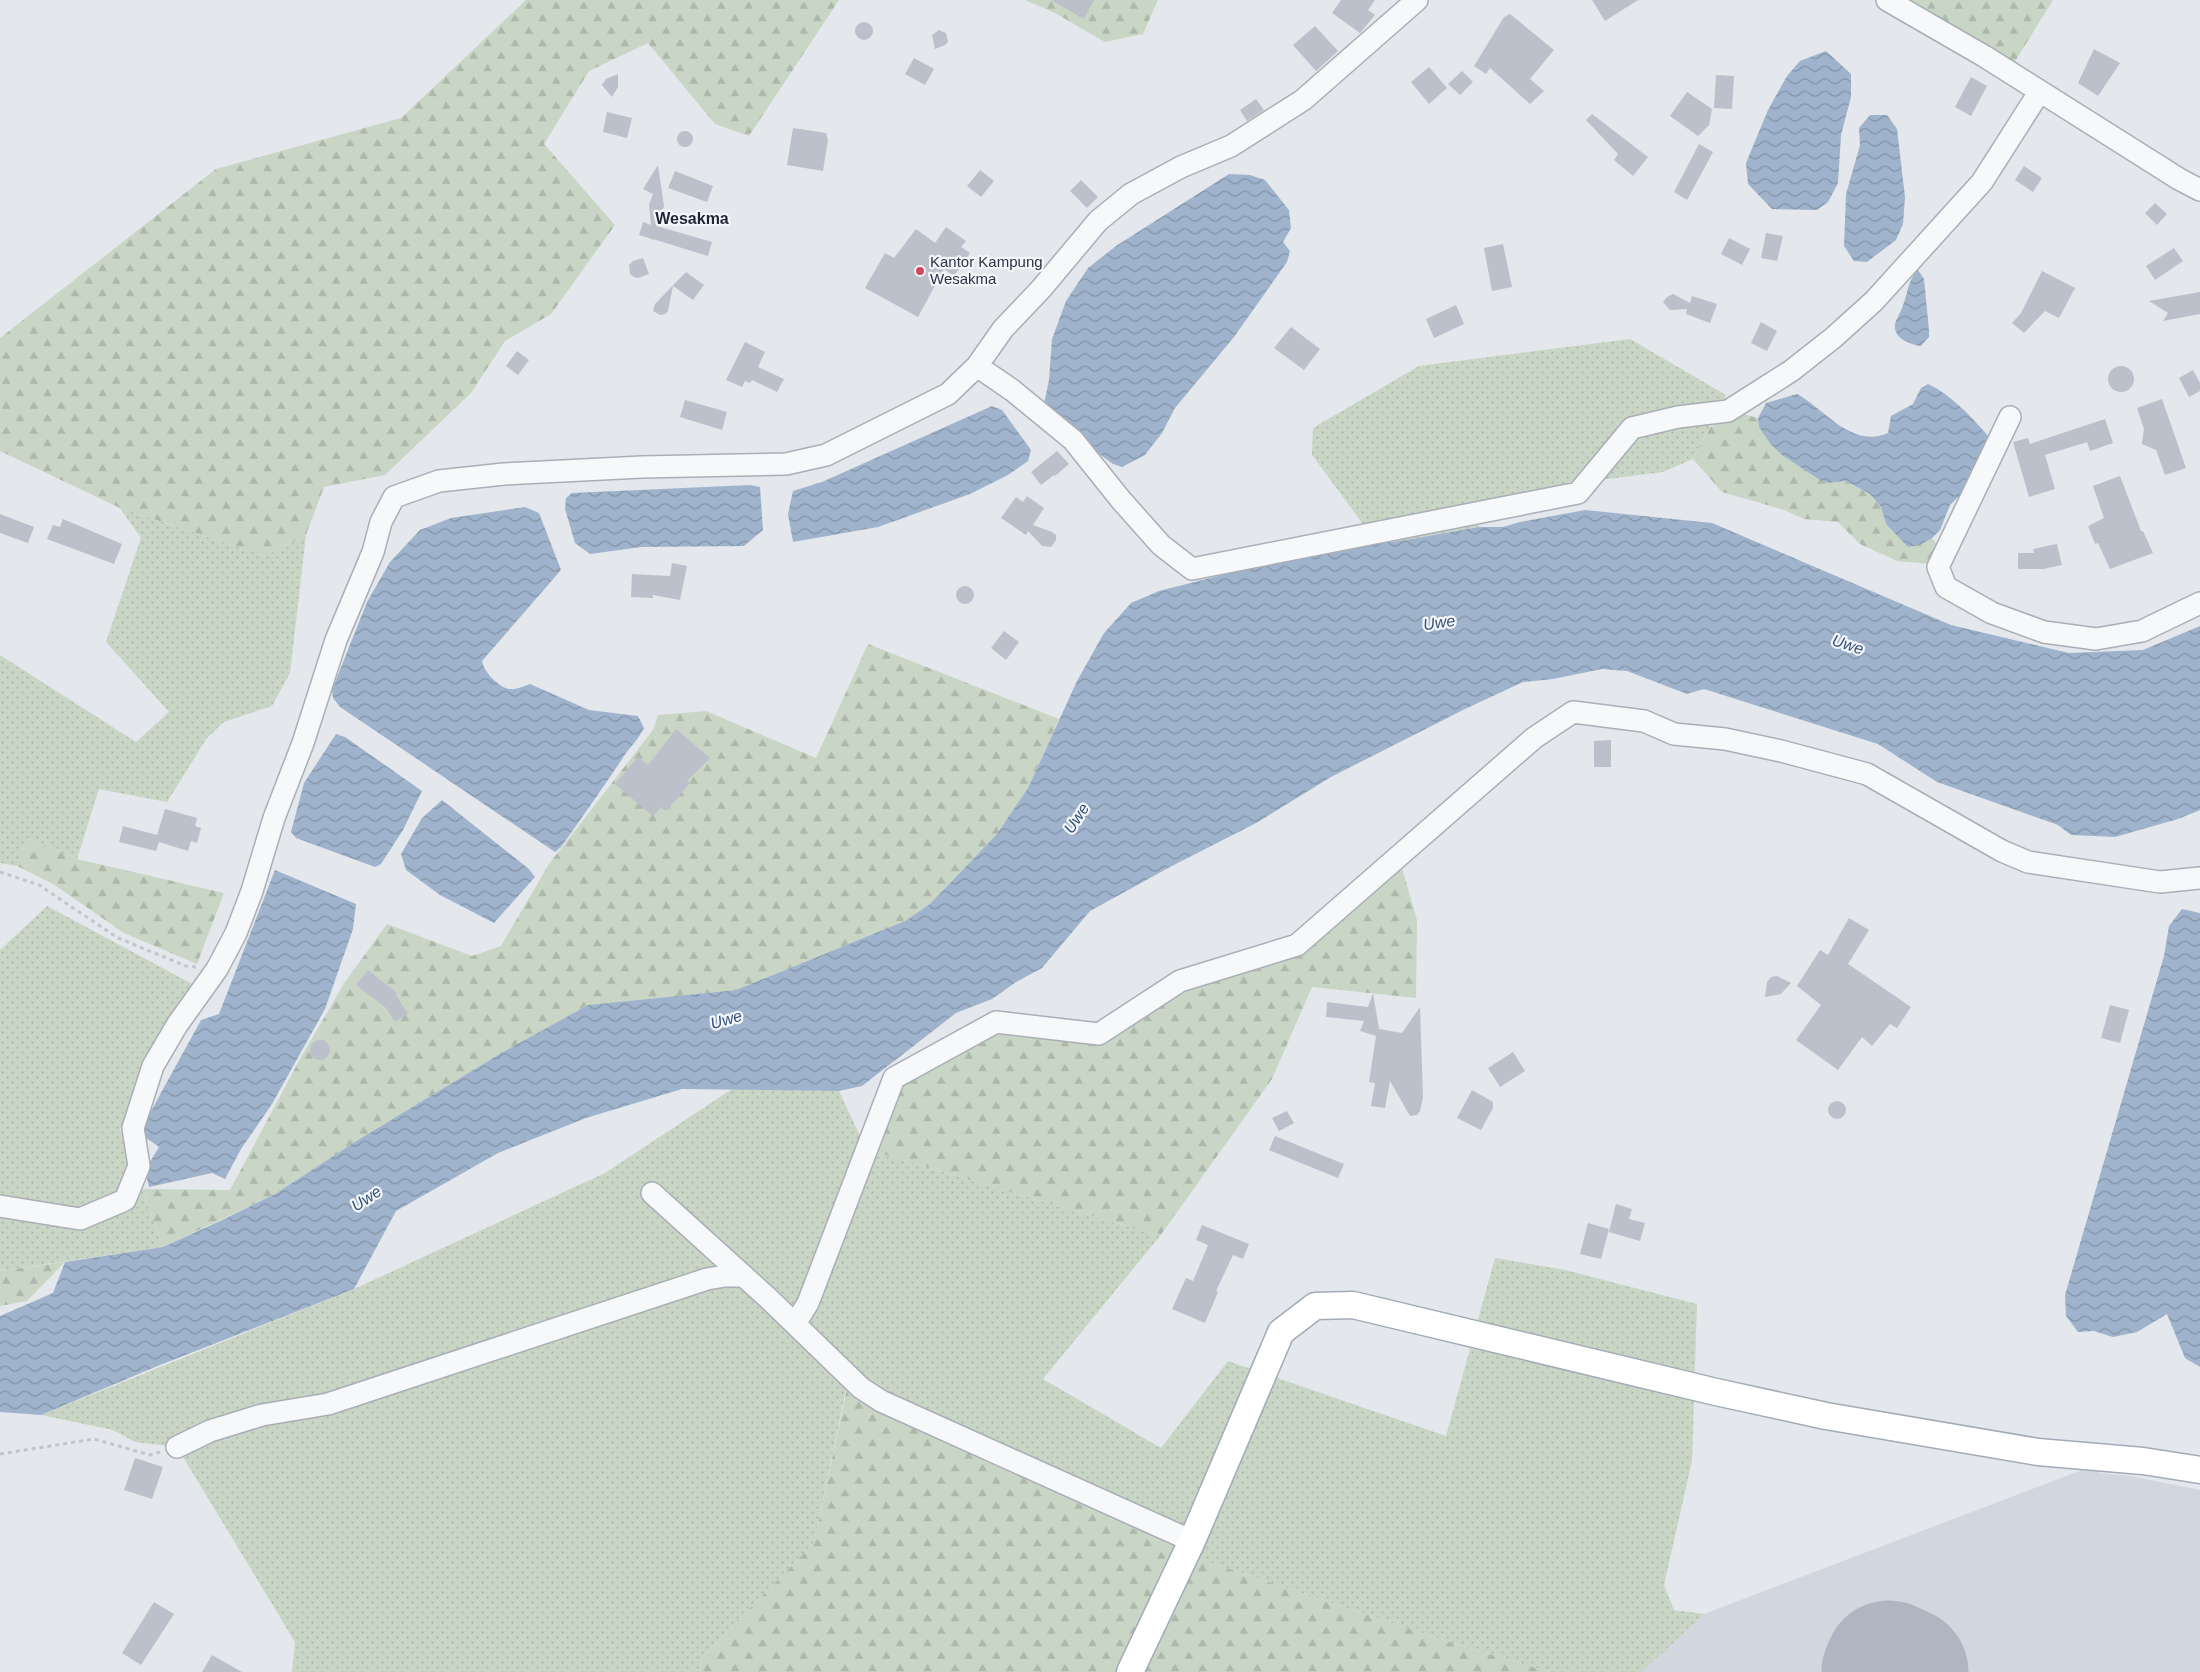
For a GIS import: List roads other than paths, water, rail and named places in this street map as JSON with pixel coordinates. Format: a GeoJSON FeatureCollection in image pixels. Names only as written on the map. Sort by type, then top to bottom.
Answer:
{"type":"FeatureCollection","features":[{"type":"Feature","properties":{"kind":"main road"},"geometry":{"type":"LineString","coordinates":[[1130,1672],[1192,1541],[1281,1332],[1315,1306],[1353,1305],[1706,1390],[1826,1416],[2038,1452],[2143,1461],[2200,1470]]}},
{"type":"Feature","properties":{"kind":"street"},"geometry":{"type":"LineString","coordinates":[[0,1206],[80,1219],[125,1200],[139,1166],[133,1128],[153,1066],[178,1025],[217,969],[236,933],[252,891],[274,818],[303,742],[336,640],[373,552],[380,522],[394,497],[439,481],[504,474],[642,467],[786,464],[826,455],[948,394],[977,366],[1003,329],[1041,289],[1098,221],[1131,194],[1181,167],[1231,146],[1303,100],[1417,0]]}},
{"type":"Feature","properties":{"kind":"street"},"geometry":{"type":"LineString","coordinates":[[1886,0],[1984,56],[2179,179],[2200,190]]}},
{"type":"Feature","properties":{"kind":"street"},"geometry":{"type":"LineString","coordinates":[[977,366],[1012,390],[1073,440],[1121,500],[1161,545],[1192,569],[1578,493],[1632,428],[1678,417],[1728,411],[1791,371],[1833,338],[1874,301],[1982,182],[2040,91]]}},
{"type":"Feature","properties":{"kind":"street"},"geometry":{"type":"LineString","coordinates":[[2010,417],[1938,567],[1946,587],[1992,613],[2044,632],[2096,639],[2142,631],[2200,602]]}},
{"type":"Feature","properties":{"kind":"street"},"geometry":{"type":"LineString","coordinates":[[795,1324],[808,1303],[894,1078],[996,1022],[1099,1034],[1180,981],[1297,945],[1534,738],[1573,712],[1644,720],[1674,734],[1724,739],[1781,751],[1867,774],[2002,851],[2028,862],[2160,882],[2200,878]]}},
{"type":"Feature","properties":{"kind":"street"},"geometry":{"type":"LineString","coordinates":[[652,1193],[744,1276],[861,1388],[881,1401],[1192,1541]]}},
{"type":"Feature","properties":{"kind":"street"},"geometry":{"type":"LineString","coordinates":[[177,1447],[210,1431],[262,1415],[328,1404],[707,1279],[725,1276],[744,1276]]}},
{"type":"Feature","properties":{"kind":"water"},"geometry":{"type":"Polygon","coordinates":[[[1826,51],[1851,74],[1851,97],[1841,135],[1838,183],[1828,202],[1817,210],[1772,209],[1748,184],[1746,163],[1768,110],[1787,76],[1800,61],[1826,51]]]}},
{"type":"Feature","properties":{"kind":"water"},"geometry":{"type":"Polygon","coordinates":[[[1870,115],[1887,115],[1897,129],[1905,197],[1903,224],[1896,240],[1867,262],[1854,261],[1844,246],[1846,194],[1860,145],[1859,128],[1870,115]]]}},
{"type":"Feature","properties":{"kind":"water"},"geometry":{"type":"Polygon","coordinates":[[[1229,174],[1250,175],[1265,180],[1289,210],[1291,228],[1283,242],[1290,251],[1287,262],[1234,337],[1175,408],[1162,433],[1145,455],[1122,467],[1113,464],[1064,428],[1044,404],[1049,380],[1052,339],[1066,301],[1088,268],[1116,246],[1229,174]]]}},
{"type":"Feature","properties":{"kind":"water"},"geometry":{"type":"Polygon","coordinates":[[[1918,270],[1924,279],[1929,330],[1929,337],[1921,346],[1900,338],[1895,331],[1896,322],[1910,283],[1918,270]]]}},
{"type":"Feature","properties":{"kind":"water"},"geometry":{"type":"Polygon","coordinates":[[[1928,384],[1953,400],[1989,437],[1983,456],[1972,468],[1962,493],[1950,505],[1940,530],[1922,544],[1908,547],[1886,524],[1881,507],[1870,494],[1846,481],[1828,483],[1820,480],[1782,455],[1769,442],[1759,427],[1758,418],[1766,403],[1797,394],[1850,432],[1862,436],[1875,437],[1888,433],[1891,416],[1913,404],[1921,388],[1928,384]]]}},
{"type":"Feature","properties":{"kind":"water"},"geometry":{"type":"Polygon","coordinates":[[[992,406],[1002,410],[1031,450],[1028,461],[1008,475],[970,494],[878,527],[793,542],[788,514],[793,491],[822,482],[992,406]]]}},
{"type":"Feature","properties":{"kind":"water"},"geometry":{"type":"Polygon","coordinates":[[[750,485],[760,487],[763,530],[744,546],[642,547],[590,554],[575,543],[565,509],[566,498],[572,493],[750,485]]]}},
{"type":"Feature","properties":{"kind":"water"},"geometry":{"type":"Polygon","coordinates":[[[525,507],[539,513],[561,570],[482,661],[483,665],[497,683],[506,688],[515,689],[530,684],[589,710],[638,716],[644,728],[561,847],[555,852],[340,707],[333,698],[332,690],[367,602],[390,562],[420,530],[451,518],[525,507]]]}},
{"type":"Feature","properties":{"kind":"water","name":"Uwe"},"geometry":{"type":"Polygon","coordinates":[[[1585,510],[1712,523],[1951,625],[2069,653],[2143,650],[2200,626],[2200,810],[2178,819],[2115,837],[2071,835],[2058,825],[1937,782],[1878,744],[1704,689],[1687,694],[1627,671],[1602,669],[1553,679],[1523,682],[1465,709],[1331,777],[1258,822],[1090,911],[1042,968],[1016,982],[992,999],[956,1013],[862,1086],[839,1091],[682,1089],[586,1118],[498,1153],[396,1211],[354,1289],[160,1365],[41,1415],[0,1412],[0,1316],[53,1293],[65,1262],[163,1247],[275,1194],[358,1140],[503,1052],[588,1005],[736,990],[905,921],[930,904],[997,834],[1028,788],[1077,681],[1104,633],[1131,603],[1159,591],[1246,569],[1377,543],[1400,541],[1479,527],[1503,527],[1585,510]]]}},
{"type":"Feature","properties":{"kind":"water"},"geometry":{"type":"Polygon","coordinates":[[[336,734],[345,737],[422,791],[403,830],[381,864],[375,867],[296,838],[291,832],[304,783],[336,734]]]}},
{"type":"Feature","properties":{"kind":"water"},"geometry":{"type":"Polygon","coordinates":[[[442,800],[529,869],[535,877],[494,923],[440,895],[406,870],[401,854],[422,818],[442,800]]]}},
{"type":"Feature","properties":{"kind":"water"},"geometry":{"type":"Polygon","coordinates":[[[275,870],[356,904],[353,929],[325,1009],[272,1104],[241,1149],[225,1179],[212,1173],[149,1187],[145,1170],[159,1147],[139,1133],[201,1020],[219,1014],[275,870]]]}},
{"type":"Feature","properties":{"kind":"water"},"geometry":{"type":"Polygon","coordinates":[[[2182,909],[2200,913],[2200,1367],[2185,1358],[2167,1314],[2137,1332],[2113,1337],[2094,1331],[2078,1332],[2066,1316],[2065,1295],[2164,956],[2169,926],[2182,909]]]}},
{"type":"Feature","properties":{"kind":"place","name":"Kantor Kampung Wesakma"},"geometry":{"type":"Point","coordinates":[920,271]}},
{"type":"Feature","properties":{"kind":"district","name":"Wesakma"},"geometry":{"type":"Point","coordinates":[692,218]}}]}
